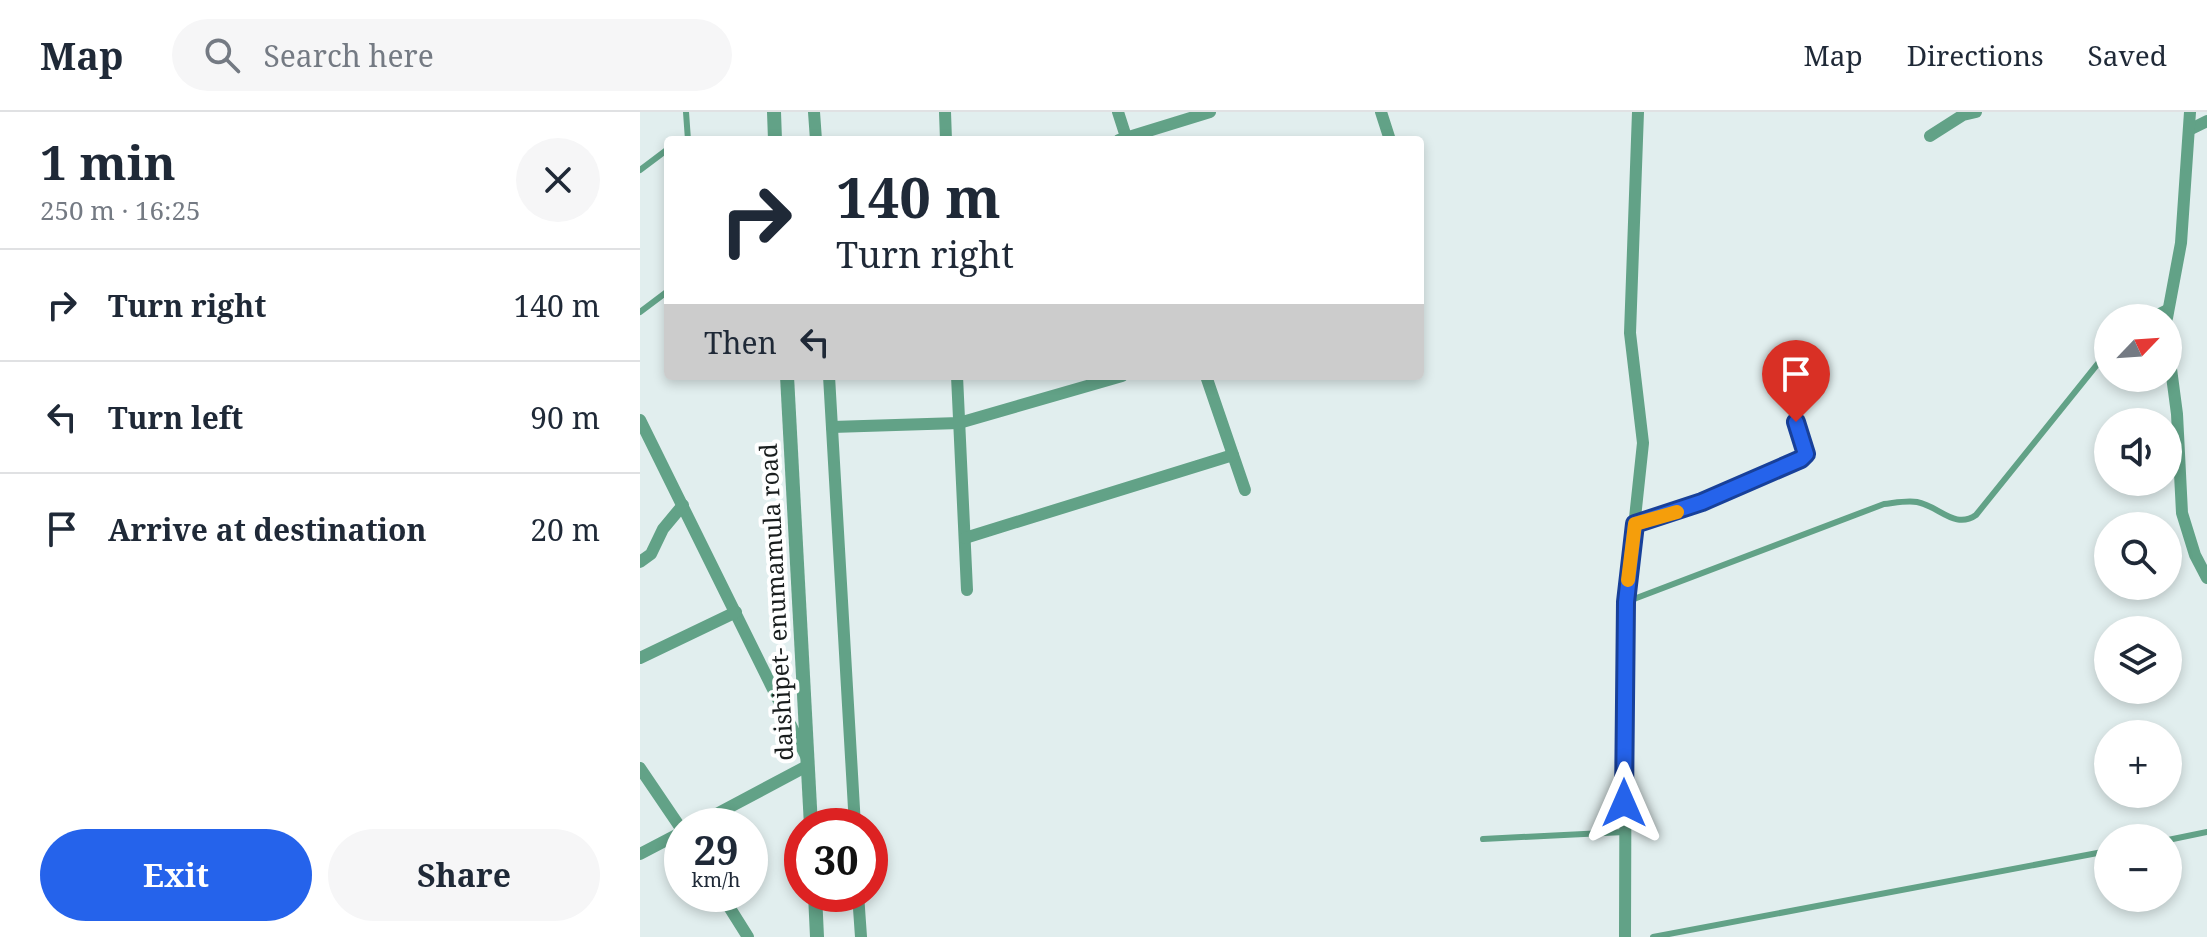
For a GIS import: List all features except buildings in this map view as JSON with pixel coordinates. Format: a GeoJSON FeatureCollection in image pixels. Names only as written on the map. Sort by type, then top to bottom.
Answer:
{"type":"FeatureCollection","features":[{"type":"Feature","properties":{"kind":"street"},"geometry":{"type":"LineString","coordinates":[[774,112],[775,136]]}},
{"type":"Feature","properties":{"kind":"street"},"geometry":{"type":"LineString","coordinates":[[814,112],[816,136]]}},
{"type":"Feature","properties":{"kind":"street"},"geometry":{"type":"LineString","coordinates":[[945,112],[946,136]]}},
{"type":"Feature","properties":{"kind":"street"},"geometry":{"type":"LineString","coordinates":[[1118,112],[1123,136]]}},
{"type":"Feature","properties":{"kind":"street"},"geometry":{"type":"LineString","coordinates":[[1134,136],[1210,112]]}},
{"type":"Feature","properties":{"kind":"street"},"geometry":{"type":"LineString","coordinates":[[1381,112],[1389,136]]}},
{"type":"Feature","properties":{"kind":"street"},"geometry":{"type":"LineString","coordinates":[[1625,937],[1626,602],[1642,427],[1630,333],[1638,112]]}},
{"type":"Feature","properties":{"kind":"street"},"geometry":{"type":"LineString","coordinates":[[1930,136],[1963,115],[1976,112]]}},
{"type":"Feature","properties":{"kind":"street"},"geometry":{"type":"LineString","coordinates":[[2170,304],[2181,243],[2190,112]]}},
{"type":"Feature","properties":{"kind":"street"},"geometry":{"type":"LineString","coordinates":[[2189,130],[2207,121]]}},
{"type":"Feature","properties":{"kind":"street","name":"daishipet- enumamula road"},"geometry":{"type":"LineString","coordinates":[[787,380],[810,808]]}},
{"type":"Feature","properties":{"kind":"street"},"geometry":{"type":"LineString","coordinates":[[829,380],[854,808]]}},
{"type":"Feature","properties":{"kind":"street"},"geometry":{"type":"LineString","coordinates":[[957,380],[967,590]]}},
{"type":"Feature","properties":{"kind":"street"},"geometry":{"type":"LineString","coordinates":[[832,427],[959,423],[1108,380]]}},
{"type":"Feature","properties":{"kind":"street"},"geometry":{"type":"LineString","coordinates":[[1207,380],[1245,490]]}},
{"type":"Feature","properties":{"kind":"street"},"geometry":{"type":"LineString","coordinates":[[2174,392],[2182,513],[2195,555],[2207,578]]}},
{"type":"Feature","properties":{"kind":"street"},"geometry":{"type":"LineString","coordinates":[[640,420],[807,762],[726,808]]}},
{"type":"Feature","properties":{"kind":"street"},"geometry":{"type":"LineString","coordinates":[[965,538],[1233,455]]}},
{"type":"Feature","properties":{"kind":"street"},"geometry":{"type":"LineString","coordinates":[[640,562],[651,554],[663,529],[683,505]]}},
{"type":"Feature","properties":{"kind":"street"},"geometry":{"type":"LineString","coordinates":[[640,658],[736,612]]}},
{"type":"Feature","properties":{"kind":"street"},"geometry":{"type":"LineString","coordinates":[[640,768],[667,808]]}},
{"type":"Feature","properties":{"kind":"street"},"geometry":{"type":"LineString","coordinates":[[640,854],[664,841]]}},
{"type":"Feature","properties":{"kind":"street"},"geometry":{"type":"LineString","coordinates":[[732,912],[748,937]]}},
{"type":"Feature","properties":{"kind":"street"},"geometry":{"type":"LineString","coordinates":[[816,912],[817,937]]}},
{"type":"Feature","properties":{"kind":"street"},"geometry":{"type":"LineString","coordinates":[[859,912],[861,937]]}},
{"type":"Feature","properties":{"kind":"lane"},"geometry":{"type":"LineString","coordinates":[[685,136],[686,112]]}},
{"type":"Feature","properties":{"kind":"lane"},"geometry":{"type":"LineString","coordinates":[[640,170],[664,152]]}},
{"type":"Feature","properties":{"kind":"lane"},"geometry":{"type":"LineString","coordinates":[[640,312],[664,294]]}},
{"type":"Feature","properties":{"kind":"lane"},"geometry":{"type":"LineString","coordinates":[[1626,602],[1884,504],[1915,501],[1953,519],[1969,520],[2094,368]]}},
{"type":"Feature","properties":{"kind":"lane"},"geometry":{"type":"LineString","coordinates":[[1635,524],[1702,502],[1801,459],[1806,449],[1796,422]]}},
{"type":"Feature","properties":{"kind":"lane"},"geometry":{"type":"LineString","coordinates":[[1483,839],[1624,832]]}},
{"type":"Feature","properties":{"kind":"lane"},"geometry":{"type":"LineString","coordinates":[[2182,837],[2207,832]]}},
{"type":"Feature","properties":{"kind":"lane"},"geometry":{"type":"LineString","coordinates":[[1653,937],[2094,854]]}},
{"type":"Feature","properties":{"kind":"slow traffic"},"geometry":{"type":"LineString","coordinates":[[1628,580],[1635,524],[1677,512]]}},
{"type":"Feature","properties":{"kind":"route"},"geometry":{"type":"LineString","coordinates":[[1624,803],[1626,602],[1635,524],[1702,502],[1801,459],[1806,449],[1796,422]]}}]}
